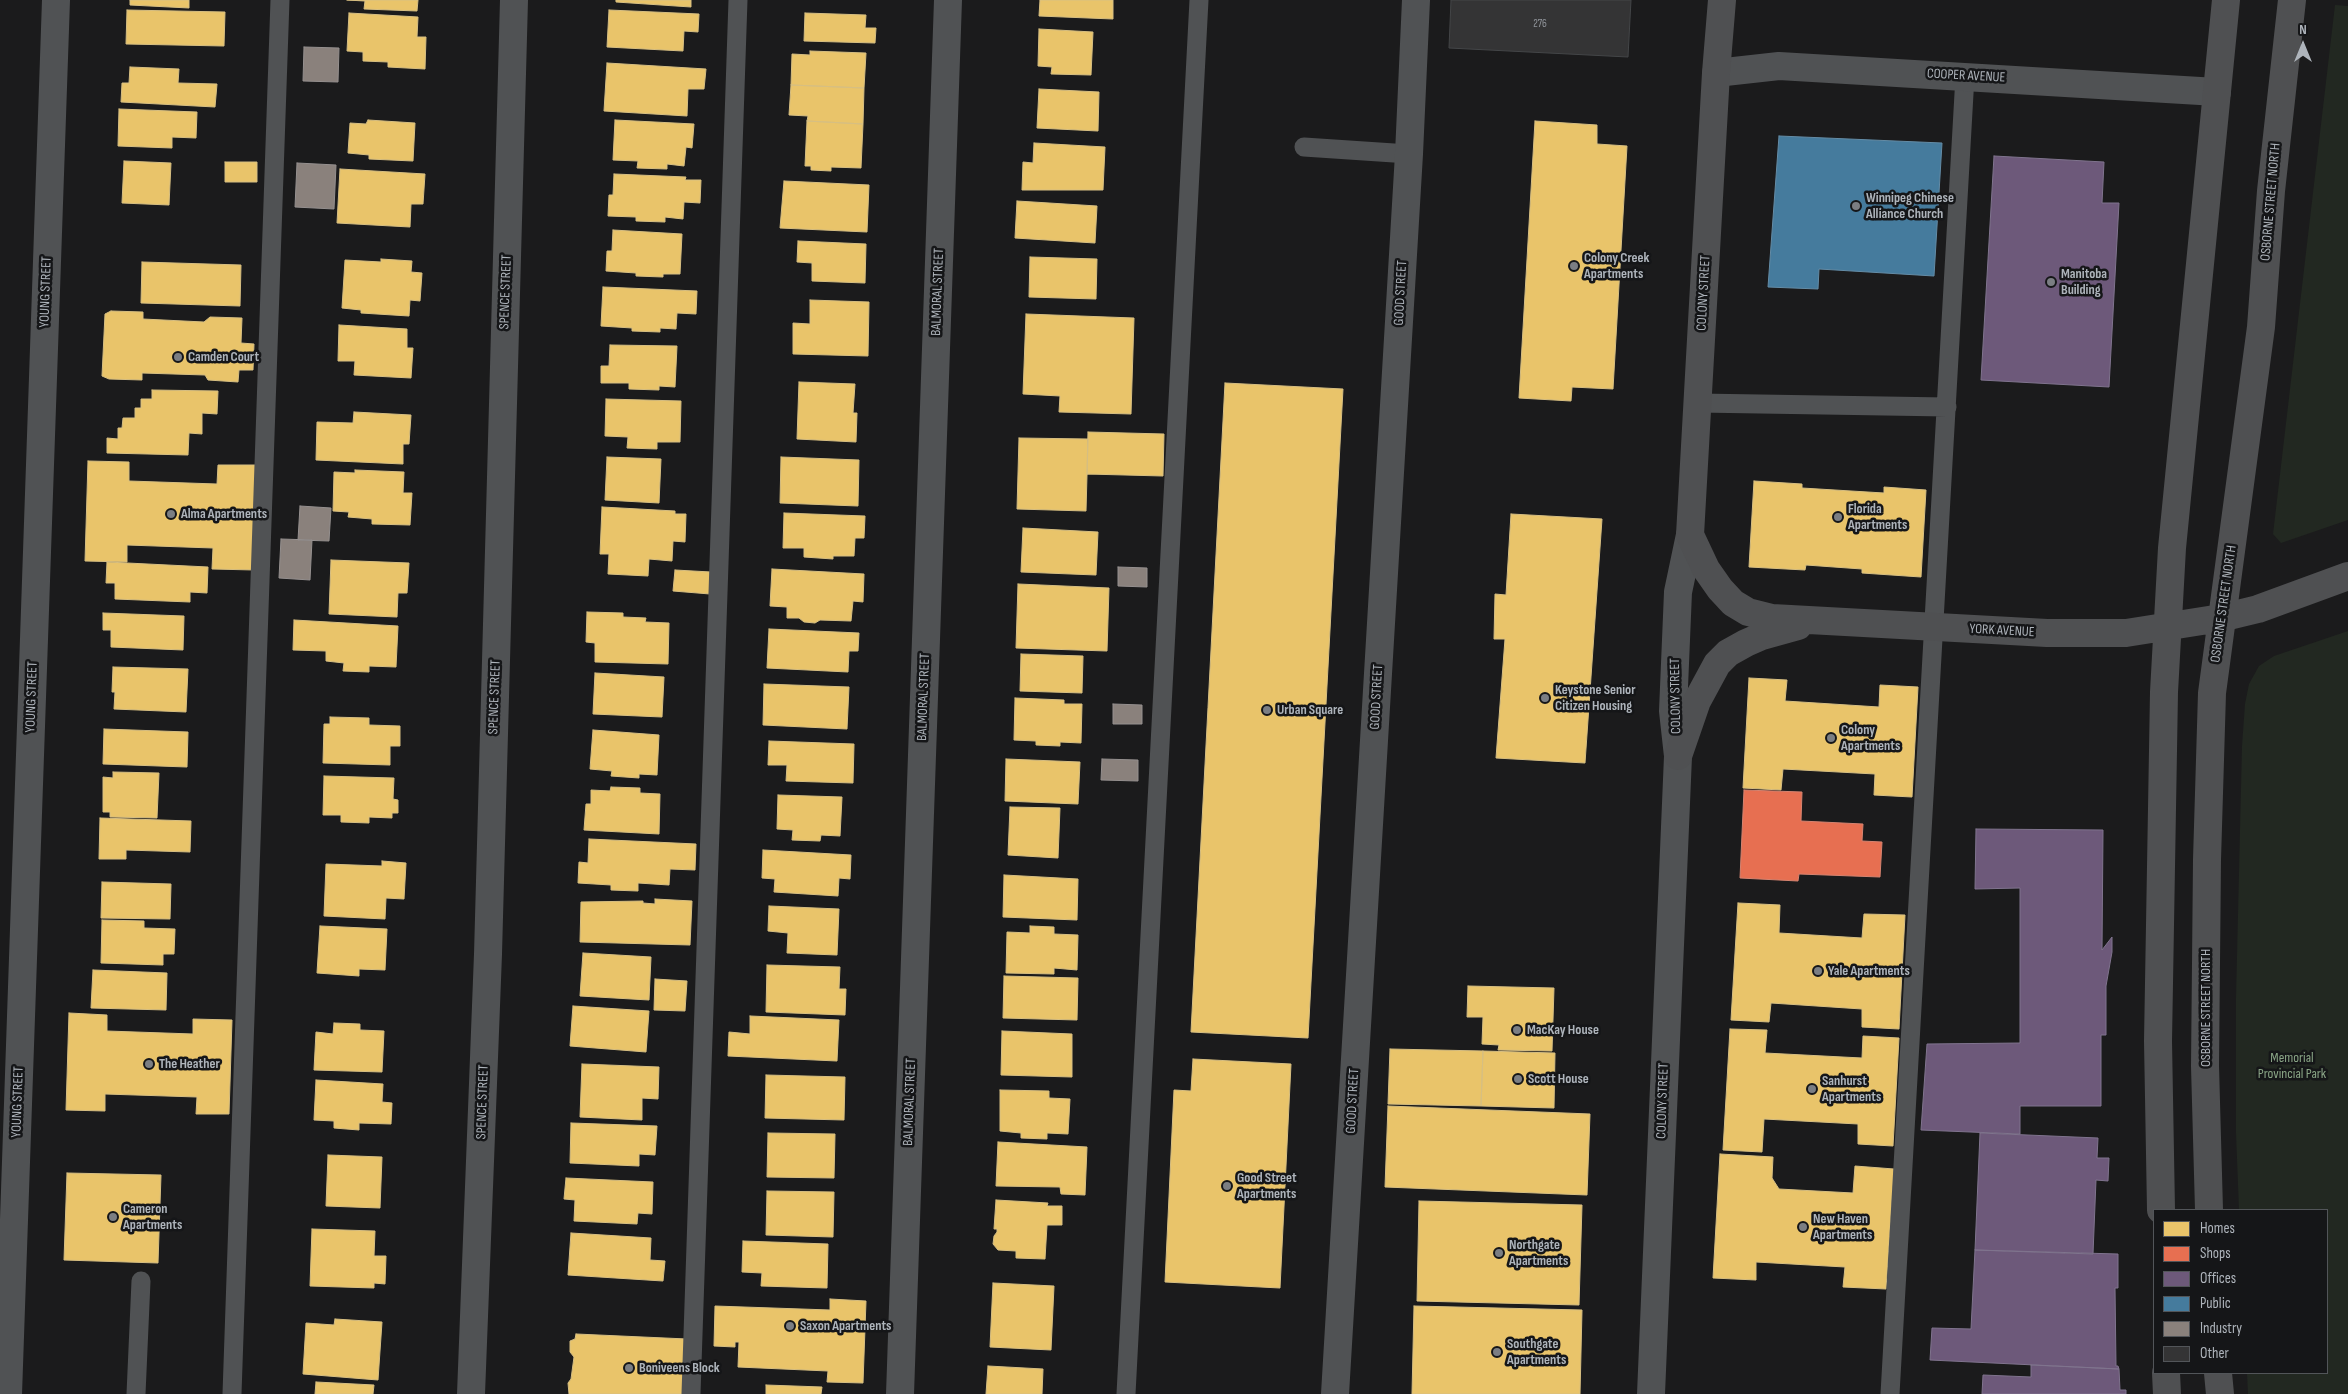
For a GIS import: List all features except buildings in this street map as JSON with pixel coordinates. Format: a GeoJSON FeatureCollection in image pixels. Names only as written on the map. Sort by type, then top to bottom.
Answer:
{"type":"FeatureCollection","features":[{"type":"Feature","properties":{"kind":"main road","name":"COLONY STREET"},"geometry":{"type":"LineString","coordinates":[[1690,535],[1716,73],[1722,0]]}},
{"type":"Feature","properties":{"kind":"main road"},"geometry":{"type":"LineString","coordinates":[[2160,1209],[2158,1041],[2164,692],[2167,628],[2173,538],[2226,0]]}},
{"type":"Feature","properties":{"kind":"main road","name":"OSBORNE STREET NORTH"},"geometry":{"type":"LineString","coordinates":[[2209,1209],[2205,1066],[2207,860],[2212,693],[2262,327],[2271,192],[2292,0]]}},
{"type":"Feature","properties":{"kind":"main road","name":"YORK AVENUE"},"geometry":{"type":"LineString","coordinates":[[1690,535],[1706,568],[1720,590],[1732,603],[1748,612],[1772,618],[1816,621],[2047,633],[2126,632],[2167,628],[2221,618],[2258,608],[2348,576]]}},
{"type":"Feature","properties":{"kind":"main road"},"geometry":{"type":"LineString","coordinates":[[1678,756],[1707,679],[1728,653],[1762,636],[1816,621]]}},
{"type":"Feature","properties":{"kind":"main road"},"geometry":{"type":"LineString","coordinates":[[2166,1374],[2167,1394]]}},
{"type":"Feature","properties":{"kind":"main road"},"geometry":{"type":"LineString","coordinates":[[2218,1374],[2220,1394]]}},
{"type":"Feature","properties":{"kind":"street","name":"YOUNG STREET"},"geometry":{"type":"LineString","coordinates":[[8,1394],[56,0]]}},
{"type":"Feature","properties":{"kind":"street","name":"SPENCE STREET"},"geometry":{"type":"LineString","coordinates":[[471,1394],[488,954],[514,0]]}},
{"type":"Feature","properties":{"kind":"street","name":"BALMORAL STREET"},"geometry":{"type":"LineString","coordinates":[[900,1394],[948,0]]}},
{"type":"Feature","properties":{"kind":"street","name":"GOOD STREET"},"geometry":{"type":"LineString","coordinates":[[1335,1394],[1409,154],[1416,0]]}},
{"type":"Feature","properties":{"kind":"street","name":"COOPER AVENUE"},"geometry":{"type":"LineString","coordinates":[[1716,73],[1779,66],[2217,92]]}},
{"type":"Feature","properties":{"kind":"street","name":"COLONY STREET"},"geometry":{"type":"LineString","coordinates":[[1651,1394],[1678,756],[1673,711],[1678,592],[1690,535]]}},
{"type":"Feature","properties":{"kind":"lane"},"geometry":{"type":"LineString","coordinates":[[232,1394],[280,0]]}},
{"type":"Feature","properties":{"kind":"lane"},"geometry":{"type":"LineString","coordinates":[[691,1394],[738,0]]}},
{"type":"Feature","properties":{"kind":"lane"},"geometry":{"type":"LineString","coordinates":[[1126,1394],[1199,0]]}},
{"type":"Feature","properties":{"kind":"lane"},"geometry":{"type":"LineString","coordinates":[[1890,1394],[1965,76]]}},
{"type":"Feature","properties":{"kind":"lane"},"geometry":{"type":"LineString","coordinates":[[1304,146],[1409,154]]}},
{"type":"Feature","properties":{"kind":"lane"},"geometry":{"type":"LineString","coordinates":[[1698,403],[1947,407]]}},
{"type":"Feature","properties":{"kind":"lane"},"geometry":{"type":"LineString","coordinates":[[136,1394],[141,1281]]}},
{"type":"Feature","properties":{"kind":"green space"},"geometry":{"type":"Polygon","coordinates":[[[2335,5],[2348,6],[2348,520],[2281,543],[2273,534],[2335,5]]]}},
{"type":"Feature","properties":{"kind":"green space","name":"Memorial Provincial Park"},"geometry":{"type":"Polygon","coordinates":[[[2348,631],[2348,1394],[2248,1394],[2247,1374],[2328,1374],[2328,1209],[2239,1209],[2236,1133],[2236,998],[2242,746],[2245,704],[2249,684],[2259,666],[2274,656],[2348,631]]]}},
{"type":"Feature","properties":{"kind":"place","name":"Winnipeg Chinese Alliance Church"},"geometry":{"type":"Point","coordinates":[1856,206]}},
{"type":"Feature","properties":{"kind":"place","name":"Colony Creek Apartments"},"geometry":{"type":"Point","coordinates":[1574,266]}},
{"type":"Feature","properties":{"kind":"place","name":"Manitoba Building"},"geometry":{"type":"Point","coordinates":[2051,282]}},
{"type":"Feature","properties":{"kind":"place","name":"Camden Court"},"geometry":{"type":"Point","coordinates":[178,357]}},
{"type":"Feature","properties":{"kind":"place","name":"Alma Apartments"},"geometry":{"type":"Point","coordinates":[171,514]}},
{"type":"Feature","properties":{"kind":"place","name":"Florida Apartments"},"geometry":{"type":"Point","coordinates":[1838,517]}},
{"type":"Feature","properties":{"kind":"place","name":"Keystone Senior Citizen Housing"},"geometry":{"type":"Point","coordinates":[1545,698]}},
{"type":"Feature","properties":{"kind":"place","name":"Urban Square"},"geometry":{"type":"Point","coordinates":[1267,710]}},
{"type":"Feature","properties":{"kind":"place","name":"Colony Apartments"},"geometry":{"type":"Point","coordinates":[1831,738]}},
{"type":"Feature","properties":{"kind":"place","name":"Yale Apartments"},"geometry":{"type":"Point","coordinates":[1818,971]}},
{"type":"Feature","properties":{"kind":"place","name":"MacKay House"},"geometry":{"type":"Point","coordinates":[1517,1030]}},
{"type":"Feature","properties":{"kind":"place","name":"The Heather"},"geometry":{"type":"Point","coordinates":[149,1064]}},
{"type":"Feature","properties":{"kind":"place","name":"Scott House"},"geometry":{"type":"Point","coordinates":[1518,1079]}},
{"type":"Feature","properties":{"kind":"place","name":"Sanhurst Apartments"},"geometry":{"type":"Point","coordinates":[1812,1089]}},
{"type":"Feature","properties":{"kind":"place","name":"Good Street Apartments"},"geometry":{"type":"Point","coordinates":[1227,1186]}},
{"type":"Feature","properties":{"kind":"place","name":"Cameron Apartments"},"geometry":{"type":"Point","coordinates":[113,1217]}},
{"type":"Feature","properties":{"kind":"place","name":"New Haven Apartments"},"geometry":{"type":"Point","coordinates":[1803,1227]}},
{"type":"Feature","properties":{"kind":"place","name":"Northgate Apartments"},"geometry":{"type":"Point","coordinates":[1499,1253]}},
{"type":"Feature","properties":{"kind":"place","name":"Saxon Apartments"},"geometry":{"type":"Point","coordinates":[790,1326]}},
{"type":"Feature","properties":{"kind":"place","name":"Southgate Apartments"},"geometry":{"type":"Point","coordinates":[1497,1352]}},
{"type":"Feature","properties":{"kind":"place","name":"Boniveens Block"},"geometry":{"type":"Point","coordinates":[629,1368]}}]}
